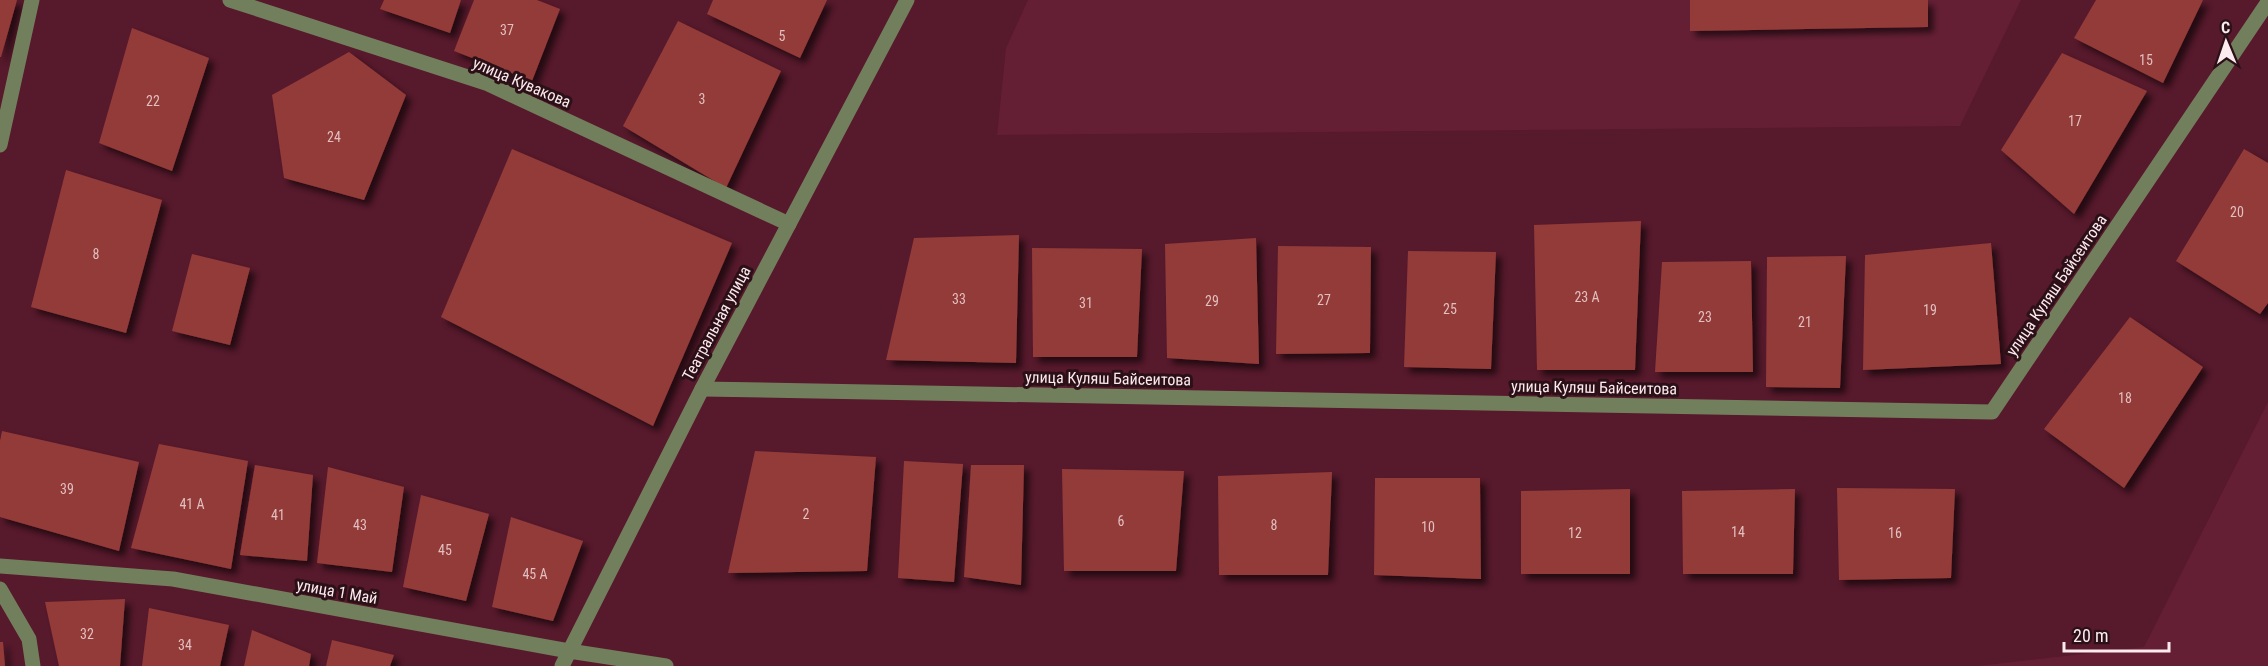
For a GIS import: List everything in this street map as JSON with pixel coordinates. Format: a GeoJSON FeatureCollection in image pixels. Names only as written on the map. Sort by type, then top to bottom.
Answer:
{"type":"FeatureCollection","features":[{"type":"Feature","properties":{"kind":"street"},"geometry":{"type":"LineString","coordinates":[[0,145],[32,0]]}},
{"type":"Feature","properties":{"kind":"street","name":"улица Кувакова"},"geometry":{"type":"LineString","coordinates":[[230,0],[486,83],[789,224]]}},
{"type":"Feature","properties":{"kind":"street","name":"Театральная улица"},"geometry":{"type":"LineString","coordinates":[[562,666],[702,389],[907,0]]}},
{"type":"Feature","properties":{"kind":"street","name":"улица Куляш Байсеитова"},"geometry":{"type":"LineString","coordinates":[[702,389],[1992,412],[2268,2]]}},
{"type":"Feature","properties":{"kind":"street","name":"улица 1 Май"},"geometry":{"type":"LineString","coordinates":[[0,566],[173,579],[569,651],[666,666]]}},
{"type":"Feature","properties":{"kind":"street"},"geometry":{"type":"LineString","coordinates":[[0,589],[29,639],[33,666]]}},
{"type":"Feature","properties":{"kind":"shaded area"},"geometry":{"type":"Polygon","coordinates":[[[1028,0],[2021,0],[1960,126],[997,135],[1006,48],[1028,0]]]}},
{"type":"Feature","properties":{"kind":"shaded area"},"geometry":{"type":"Polygon","coordinates":[[[2268,402],[2268,666],[1978,666],[2144,647],[2268,402]]]}},
{"type":"Feature","properties":{"kind":"building"},"geometry":{"type":"Polygon","coordinates":[[[0,0],[17,0],[1,57],[0,57],[0,0]]]}},
{"type":"Feature","properties":{"kind":"building"},"geometry":{"type":"Polygon","coordinates":[[[384,0],[461,0],[450,33],[380,9],[384,0]]]}},
{"type":"Feature","properties":{"kind":"building"},"geometry":{"type":"Polygon","coordinates":[[[474,0],[537,0],[560,9],[532,81],[454,51],[474,0]]]}},
{"type":"Feature","properties":{"kind":"building"},"geometry":{"type":"Polygon","coordinates":[[[713,0],[827,0],[800,58],[707,14],[713,0]]]}},
{"type":"Feature","properties":{"kind":"building"},"geometry":{"type":"Polygon","coordinates":[[[1690,0],[1928,0],[1928,27],[1690,31],[1690,0]]]}},
{"type":"Feature","properties":{"kind":"building"},"geometry":{"type":"Polygon","coordinates":[[[2096,0],[2203,0],[2163,83],[2074,38],[2096,0]]]}},
{"type":"Feature","properties":{"kind":"building"},"geometry":{"type":"Polygon","coordinates":[[[678,21],[781,71],[726,188],[623,126],[678,21]]]}},
{"type":"Feature","properties":{"kind":"building"},"geometry":{"type":"Polygon","coordinates":[[[132,28],[209,58],[172,171],[99,143],[132,28]]]}},
{"type":"Feature","properties":{"kind":"building"},"geometry":{"type":"Polygon","coordinates":[[[349,52],[406,95],[364,200],[284,178],[272,95],[349,52]]]}},
{"type":"Feature","properties":{"kind":"building"},"geometry":{"type":"Polygon","coordinates":[[[2062,53],[2147,91],[2074,214],[2001,150],[2062,53]]]}},
{"type":"Feature","properties":{"kind":"building"},"geometry":{"type":"Polygon","coordinates":[[[512,149],[732,243],[653,426],[441,317],[512,149]]]}},
{"type":"Feature","properties":{"kind":"building"},"geometry":{"type":"Polygon","coordinates":[[[2244,149],[2268,163],[2268,303],[2260,314],[2176,261],[2244,149]]]}},
{"type":"Feature","properties":{"kind":"building"},"geometry":{"type":"Polygon","coordinates":[[[66,170],[162,200],[126,333],[31,307],[66,170]]]}},
{"type":"Feature","properties":{"kind":"building"},"geometry":{"type":"Polygon","coordinates":[[[1641,221],[1635,370],[1537,370],[1534,225],[1641,221]]]}},
{"type":"Feature","properties":{"kind":"building"},"geometry":{"type":"Polygon","coordinates":[[[1019,235],[1016,363],[886,360],[914,238],[1019,235]]]}},
{"type":"Feature","properties":{"kind":"building"},"geometry":{"type":"Polygon","coordinates":[[[1256,238],[1259,364],[1167,358],[1165,244],[1256,238]]]}},
{"type":"Feature","properties":{"kind":"building"},"geometry":{"type":"Polygon","coordinates":[[[1991,243],[2001,364],[1863,370],[1865,255],[1991,243]]]}},
{"type":"Feature","properties":{"kind":"building"},"geometry":{"type":"Polygon","coordinates":[[[1278,246],[1371,247],[1370,353],[1276,354],[1278,246]]]}},
{"type":"Feature","properties":{"kind":"building"},"geometry":{"type":"Polygon","coordinates":[[[1032,248],[1142,249],[1137,357],[1033,357],[1032,248]]]}},
{"type":"Feature","properties":{"kind":"building"},"geometry":{"type":"Polygon","coordinates":[[[1408,251],[1496,252],[1491,369],[1404,367],[1408,251]]]}},
{"type":"Feature","properties":{"kind":"building"},"geometry":{"type":"Polygon","coordinates":[[[192,254],[250,268],[230,345],[172,331],[192,254]]]}},
{"type":"Feature","properties":{"kind":"building"},"geometry":{"type":"Polygon","coordinates":[[[1846,256],[1840,388],[1766,387],[1767,257],[1846,256]]]}},
{"type":"Feature","properties":{"kind":"building"},"geometry":{"type":"Polygon","coordinates":[[[1751,261],[1753,372],[1655,372],[1662,262],[1751,261]]]}},
{"type":"Feature","properties":{"kind":"building"},"geometry":{"type":"Polygon","coordinates":[[[2130,317],[2203,367],[2124,488],[2044,429],[2130,317]]]}},
{"type":"Feature","properties":{"kind":"building"},"geometry":{"type":"Polygon","coordinates":[[[2,431],[139,462],[119,551],[0,517],[2,431]]]}},
{"type":"Feature","properties":{"kind":"building"},"geometry":{"type":"Polygon","coordinates":[[[159,444],[248,461],[231,569],[131,548],[159,444]]]}},
{"type":"Feature","properties":{"kind":"building"},"geometry":{"type":"Polygon","coordinates":[[[755,451],[876,457],[867,571],[728,573],[755,451]]]}},
{"type":"Feature","properties":{"kind":"building"},"geometry":{"type":"Polygon","coordinates":[[[904,461],[963,464],[954,582],[898,578],[904,461]]]}},
{"type":"Feature","properties":{"kind":"building"},"geometry":{"type":"Polygon","coordinates":[[[255,465],[313,475],[307,561],[240,555],[255,465]]]}},
{"type":"Feature","properties":{"kind":"building"},"geometry":{"type":"Polygon","coordinates":[[[971,465],[1024,465],[1021,585],[964,577],[971,465]]]}},
{"type":"Feature","properties":{"kind":"building"},"geometry":{"type":"Polygon","coordinates":[[[328,467],[404,487],[392,572],[317,563],[328,467]]]}},
{"type":"Feature","properties":{"kind":"building"},"geometry":{"type":"Polygon","coordinates":[[[1062,469],[1184,471],[1176,571],[1064,571],[1062,469]]]}},
{"type":"Feature","properties":{"kind":"building"},"geometry":{"type":"Polygon","coordinates":[[[1332,472],[1328,575],[1219,575],[1218,476],[1332,472]]]}},
{"type":"Feature","properties":{"kind":"building"},"geometry":{"type":"Polygon","coordinates":[[[1375,478],[1480,478],[1481,579],[1374,575],[1375,478]]]}},
{"type":"Feature","properties":{"kind":"building"},"geometry":{"type":"Polygon","coordinates":[[[1837,488],[1955,489],[1951,578],[1839,580],[1837,488]]]}},
{"type":"Feature","properties":{"kind":"building"},"geometry":{"type":"Polygon","coordinates":[[[1630,489],[1630,574],[1521,574],[1521,491],[1630,489]]]}},
{"type":"Feature","properties":{"kind":"building"},"geometry":{"type":"Polygon","coordinates":[[[1795,489],[1793,574],[1683,574],[1682,491],[1795,489]]]}},
{"type":"Feature","properties":{"kind":"building"},"geometry":{"type":"Polygon","coordinates":[[[421,495],[489,514],[466,601],[403,587],[421,495]]]}},
{"type":"Feature","properties":{"kind":"building"},"geometry":{"type":"Polygon","coordinates":[[[511,517],[583,541],[553,621],[492,607],[511,517]]]}},
{"type":"Feature","properties":{"kind":"building"},"geometry":{"type":"Polygon","coordinates":[[[125,599],[120,666],[59,666],[45,602],[125,599]]]}},
{"type":"Feature","properties":{"kind":"building"},"geometry":{"type":"Polygon","coordinates":[[[149,608],[229,625],[220,666],[142,666],[149,608]]]}},
{"type":"Feature","properties":{"kind":"building"},"geometry":{"type":"Polygon","coordinates":[[[252,630],[311,654],[309,666],[244,666],[252,630]]]}},
{"type":"Feature","properties":{"kind":"building"},"geometry":{"type":"Polygon","coordinates":[[[332,640],[394,655],[390,666],[326,666],[332,640]]]}},
{"type":"Feature","properties":{"kind":"building"},"geometry":{"type":"Polygon","coordinates":[[[0,642],[3,642],[5,666],[0,666],[0,642]]]}}]}
